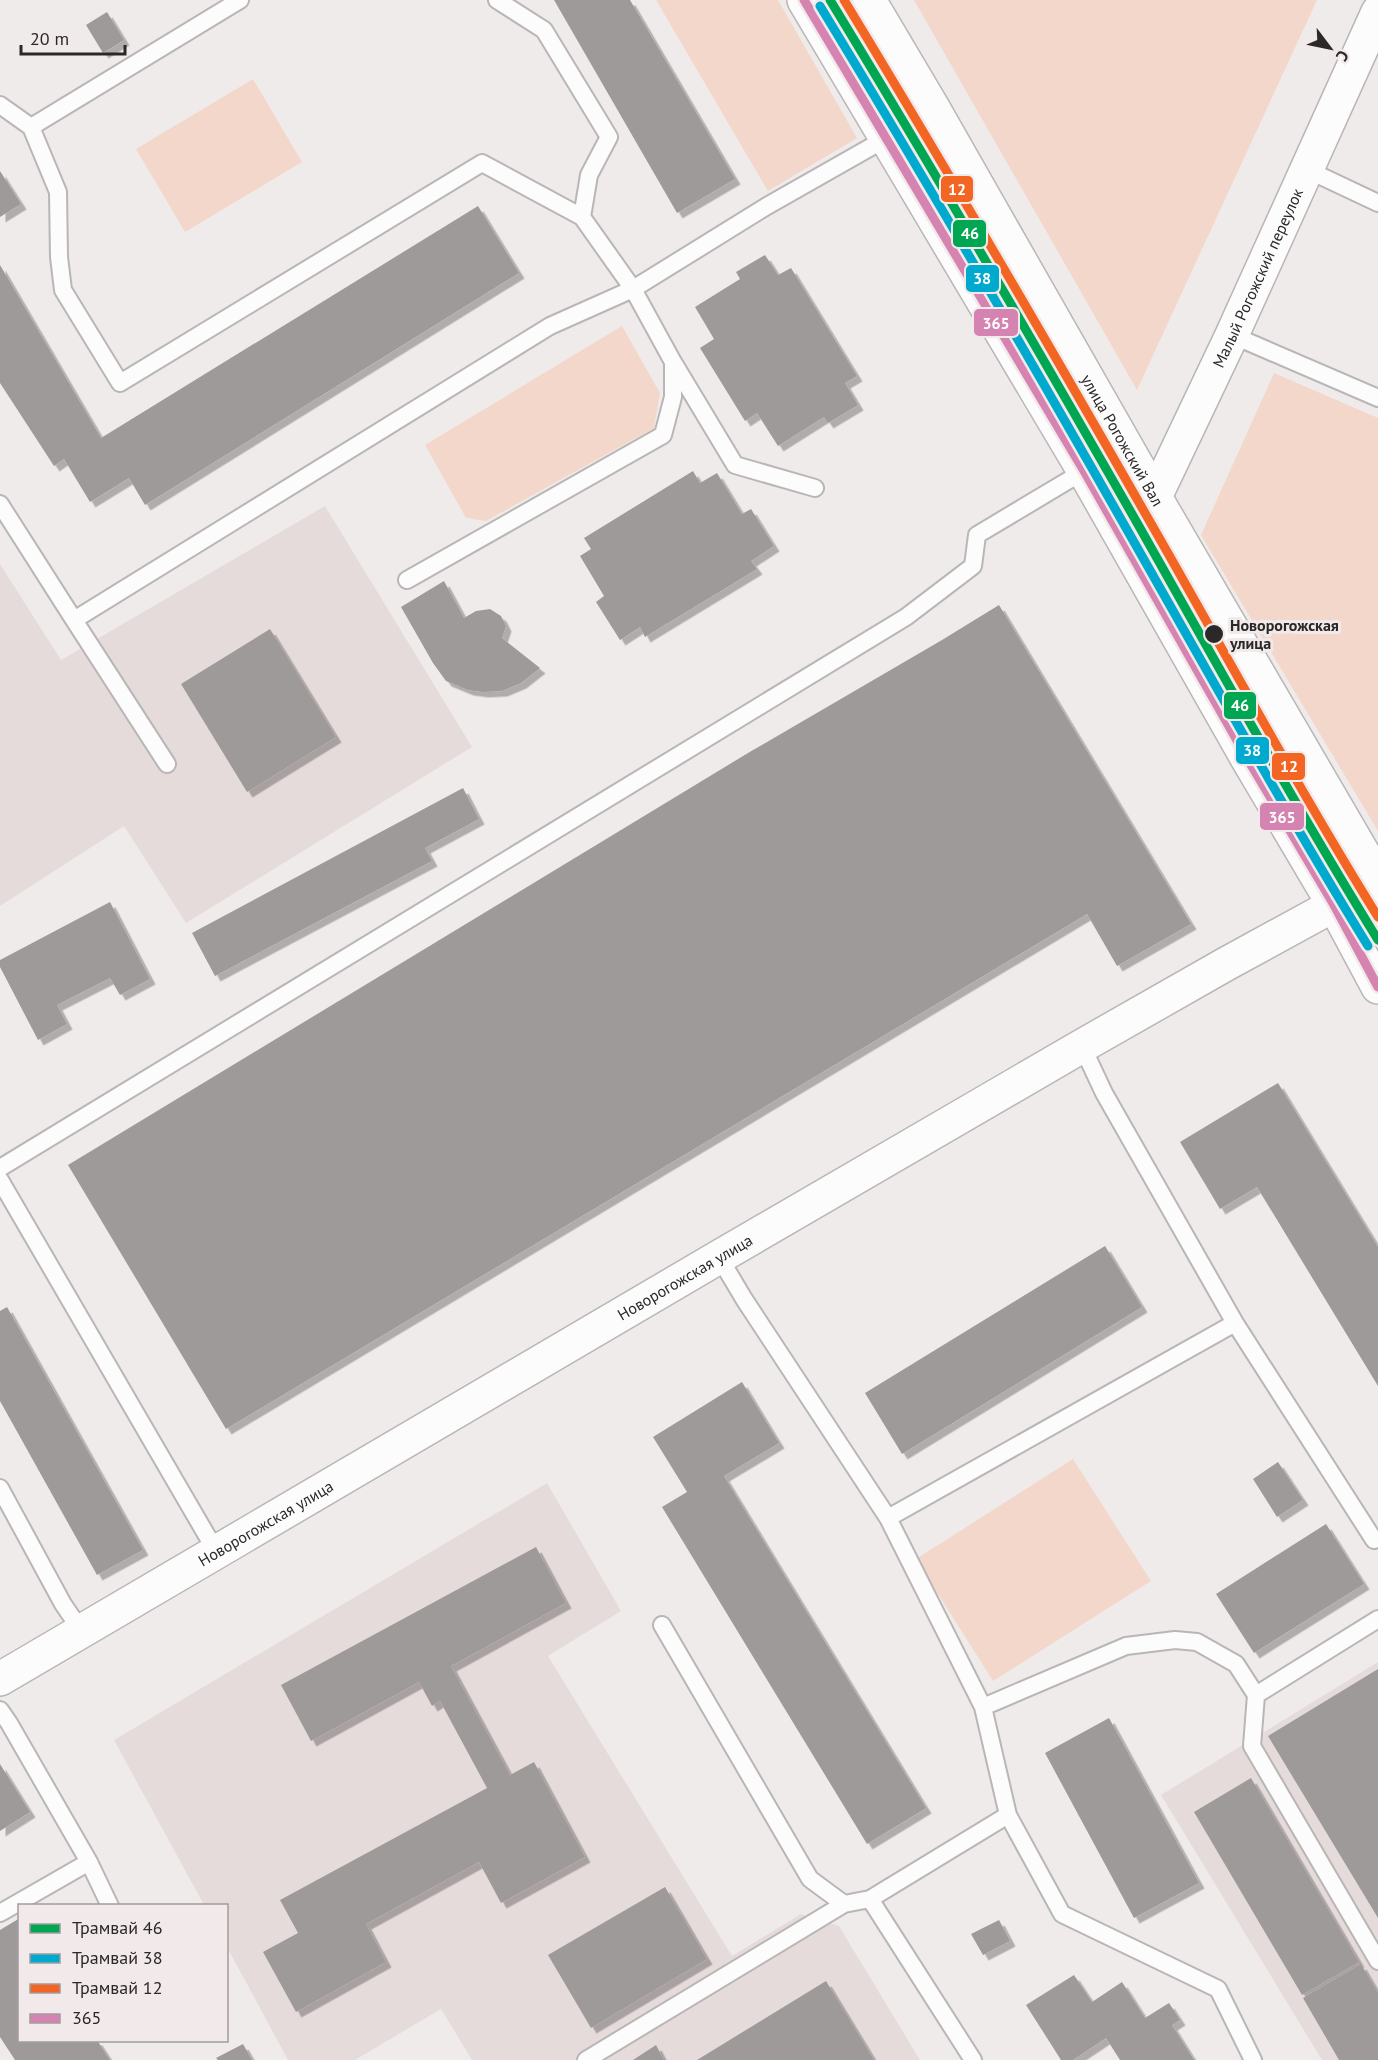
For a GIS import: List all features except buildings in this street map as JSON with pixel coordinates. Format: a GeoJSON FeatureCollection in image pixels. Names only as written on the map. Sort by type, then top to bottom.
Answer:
{"type":"FeatureCollection","features":[{"type":"Feature","properties":{"kind":"street"},"geometry":{"type":"LineString","coordinates":[[804,0],[1084,471],[1334,905],[1378,987]]}},
{"type":"Feature","properties":{"kind":"street","name":"улица Рогожский Вал"},"geometry":{"type":"LineString","coordinates":[[869,0],[1155,498],[1378,879]]}},
{"type":"Feature","properties":{"kind":"street","name":"Малый Рогожский переулок"},"geometry":{"type":"LineString","coordinates":[[1117,529],[1134,518],[1155,498],[1308,170],[1378,12]]}},
{"type":"Feature","properties":{"kind":"street"},"geometry":{"type":"LineString","coordinates":[[1334,905],[1357,904],[1378,909]]}},
{"type":"Feature","properties":{"kind":"street","name":"Новорогожская улица"},"geometry":{"type":"LineString","coordinates":[[0,1679],[1082,1046],[1334,905]]}},
{"type":"Feature","properties":{"kind":"lane"},"geometry":{"type":"LineString","coordinates":[[31,127],[240,0]]}},
{"type":"Feature","properties":{"kind":"lane"},"geometry":{"type":"LineString","coordinates":[[497,0],[544,30],[609,136],[589,175],[582,217]]}},
{"type":"Feature","properties":{"kind":"lane"},"geometry":{"type":"LineString","coordinates":[[0,105],[31,127],[58,192],[59,257],[63,290],[120,383],[482,163],[582,217],[633,289],[673,362],[735,465],[815,488]]}},
{"type":"Feature","properties":{"kind":"lane"},"geometry":{"type":"LineString","coordinates":[[75,620],[550,326],[633,289],[767,206],[885,139]]}},
{"type":"Feature","properties":{"kind":"lane"},"geometry":{"type":"LineString","coordinates":[[1308,170],[1378,203]]}},
{"type":"Feature","properties":{"kind":"lane"},"geometry":{"type":"LineString","coordinates":[[1232,335],[1378,398]]}},
{"type":"Feature","properties":{"kind":"lane"},"geometry":{"type":"LineString","coordinates":[[407,580],[663,435],[673,397],[673,362]]}},
{"type":"Feature","properties":{"kind":"lane"},"geometry":{"type":"LineString","coordinates":[[0,1168],[906,617],[974,566],[977,535],[1084,471]]}},
{"type":"Feature","properties":{"kind":"lane"},"geometry":{"type":"LineString","coordinates":[[0,504],[167,765]]}},
{"type":"Feature","properties":{"kind":"lane"},"geometry":{"type":"LineString","coordinates":[[1082,1046],[1104,1093],[1235,1323],[1374,1540]]}},
{"type":"Feature","properties":{"kind":"lane"},"geometry":{"type":"LineString","coordinates":[[0,1180],[217,1553]]}},
{"type":"Feature","properties":{"kind":"lane"},"geometry":{"type":"LineString","coordinates":[[719,1257],[744,1299],[888,1518],[982,1707],[1008,1815],[1062,1914],[1218,1989],[1253,2060]]}},
{"type":"Feature","properties":{"kind":"lane"},"geometry":{"type":"LineString","coordinates":[[888,1518],[1235,1323]]}},
{"type":"Feature","properties":{"kind":"lane"},"geometry":{"type":"LineString","coordinates":[[0,1488],[63,1604],[82,1632]]}},
{"type":"Feature","properties":{"kind":"lane"},"geometry":{"type":"LineString","coordinates":[[1256,1695],[1378,1619]]}},
{"type":"Feature","properties":{"kind":"lane"},"geometry":{"type":"LineString","coordinates":[[662,1625],[810,1879],[844,1904]]}},
{"type":"Feature","properties":{"kind":"lane"},"geometry":{"type":"LineString","coordinates":[[982,1707],[1126,1646],[1175,1640],[1197,1642],[1236,1664],[1256,1695],[1252,1746],[1378,1961]]}},
{"type":"Feature","properties":{"kind":"lane"},"geometry":{"type":"LineString","coordinates":[[0,1710],[89,1862],[110,1904]]}},
{"type":"Feature","properties":{"kind":"lane"},"geometry":{"type":"LineString","coordinates":[[586,2060],[844,1904],[870,1899],[1008,1815]]}},
{"type":"Feature","properties":{"kind":"lane"},"geometry":{"type":"LineString","coordinates":[[0,1913],[89,1862]]}},
{"type":"Feature","properties":{"kind":"lane"},"geometry":{"type":"LineString","coordinates":[[870,1899],[973,2060]]}},
{"type":"Feature","properties":{"kind":"shaded area"},"geometry":{"type":"Polygon","coordinates":[[[656,0],[778,0],[857,138],[768,191],[656,0]]]}},
{"type":"Feature","properties":{"kind":"shaded area"},"geometry":{"type":"Polygon","coordinates":[[[914,0],[1317,0],[1137,390],[914,0]]]}},
{"type":"Feature","properties":{"kind":"shaded area"},"geometry":{"type":"Polygon","coordinates":[[[253,79],[302,162],[185,232],[136,149],[253,79]]]}},
{"type":"Feature","properties":{"kind":"shaded area"},"geometry":{"type":"Polygon","coordinates":[[[622,326],[660,393],[654,428],[486,521],[466,518],[425,445],[622,326]]]}},
{"type":"Feature","properties":{"kind":"shaded area"},"geometry":{"type":"Polygon","coordinates":[[[1274,373],[1378,418],[1378,831],[1201,535],[1274,373]]]}},
{"type":"Feature","properties":{"kind":"shaded area"},"geometry":{"type":"Polygon","coordinates":[[[325,506],[472,747],[186,923],[124,826],[0,906],[0,564],[61,660],[325,506]]]}},
{"type":"Feature","properties":{"kind":"shaded area"},"geometry":{"type":"Polygon","coordinates":[[[1073,1459],[1151,1581],[993,1681],[916,1559],[1073,1459]]]}},
{"type":"Feature","properties":{"kind":"shaded area"},"geometry":{"type":"Polygon","coordinates":[[[547,1483],[621,1611],[548,1656],[732,1956],[801,1914],[839,1926],[920,2060],[472,2060],[441,2009],[355,2060],[288,2060],[228,1949],[228,1904],[203,1904],[114,1740],[547,1483]]]}},
{"type":"Feature","properties":{"kind":"shaded area"},"geometry":{"type":"Polygon","coordinates":[[[1378,1662],[1378,2060],[1322,2060],[1161,1795],[1378,1662]]]}},
{"type":"Feature","properties":{"kind":"tram line","name":"46"},"geometry":{"type":"LineString","coordinates":[[830,0],[1025,329],[1287,787],[1378,940]]}},
{"type":"Feature","properties":{"kind":"tram line","name":"12"},"geometry":{"type":"LineString","coordinates":[[844,0],[1126,479],[1296,780],[1378,917]]}},
{"type":"Feature","properties":{"kind":"tram line","name":"38"},"geometry":{"type":"LineString","coordinates":[[820,6],[977,269],[1277,793],[1368,946]]}},
{"type":"Feature","properties":{"kind":"transit line","name":"365"},"geometry":{"type":"LineString","coordinates":[[804,0],[1084,471],[1247,758],[1334,905],[1378,987]]}},
{"type":"Feature","properties":{"kind":"place","name":"Новорогожская улица"},"geometry":{"type":"Point","coordinates":[1214,634]}}]}
